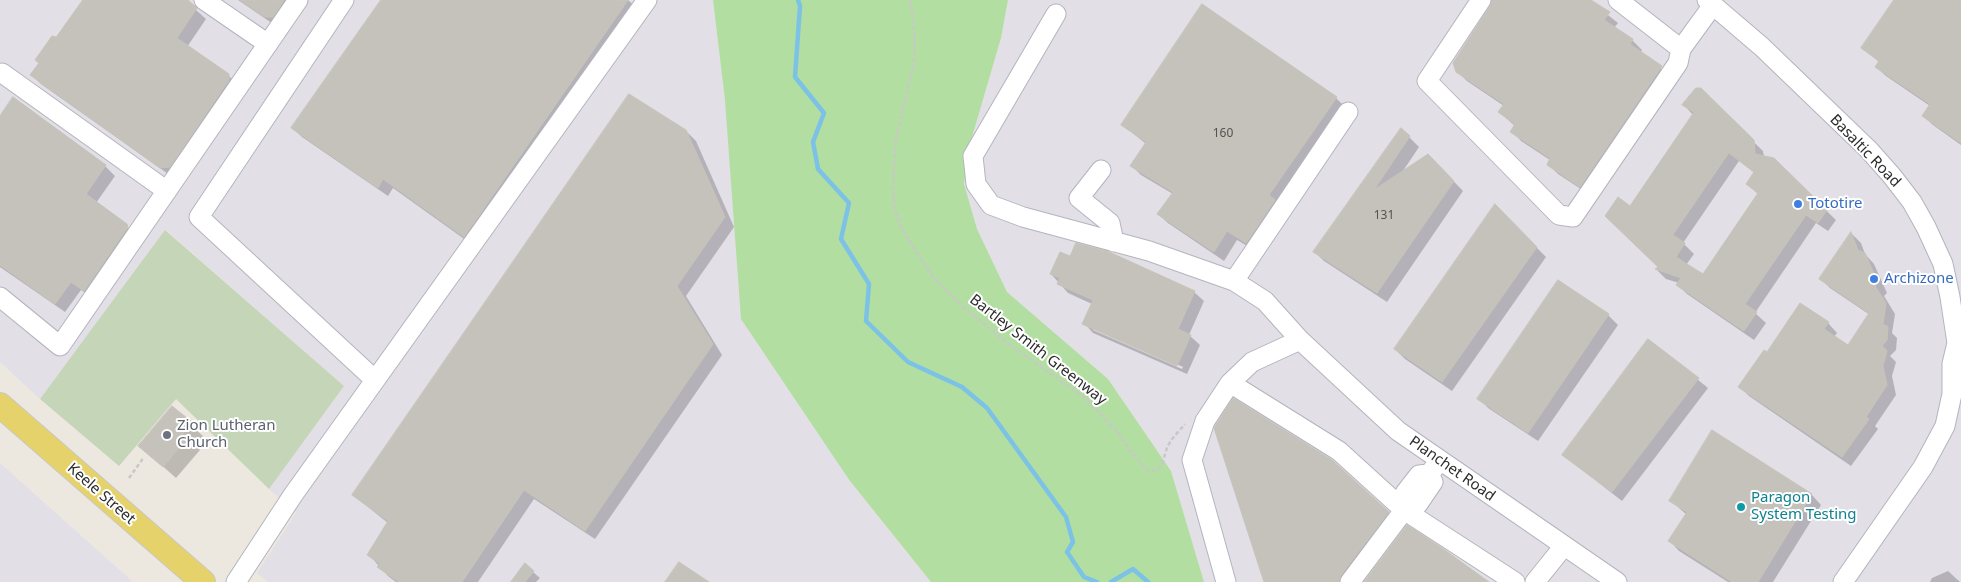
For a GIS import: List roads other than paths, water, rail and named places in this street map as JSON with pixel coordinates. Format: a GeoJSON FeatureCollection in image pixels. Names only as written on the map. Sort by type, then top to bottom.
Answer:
{"type":"FeatureCollection","features":[{"type":"Feature","properties":{"kind":"main road","name":"Keele Street"},"geometry":{"type":"LineString","coordinates":[[0,405],[203,582]]}},
{"type":"Feature","properties":{"kind":"street"},"geometry":{"type":"LineString","coordinates":[[204,0],[268,44]]}},
{"type":"Feature","properties":{"kind":"street"},"geometry":{"type":"LineString","coordinates":[[0,297],[60,346],[298,0]]}},
{"type":"Feature","properties":{"kind":"street"},"geometry":{"type":"LineString","coordinates":[[344,0],[199,217],[375,380]]}},
{"type":"Feature","properties":{"kind":"street"},"geometry":{"type":"LineString","coordinates":[[236,582],[293,495],[647,0]]}},
{"type":"Feature","properties":{"kind":"street"},"geometry":{"type":"LineString","coordinates":[[1480,0],[1427,81],[1559,215],[1574,216],[1678,63],[1681,49],[1710,3]]}},
{"type":"Feature","properties":{"kind":"street"},"geometry":{"type":"LineString","coordinates":[[1618,0],[1681,49]]}},
{"type":"Feature","properties":{"kind":"street","name":"Basaltic Road"},"geometry":{"type":"LineString","coordinates":[[1710,3],[1762,47],[1869,150],[1912,202],[1943,264],[1957,343],[1952,364],[1952,394],[1944,426],[1923,467],[1843,582]]}},
{"type":"Feature","properties":{"kind":"street","name":"Planchet Road"},"geometry":{"type":"LineString","coordinates":[[1056,14],[973,156],[976,184],[991,205],[1023,217],[1114,242],[1234,281],[1265,301],[1300,340],[1398,431],[1434,468],[1564,546],[1609,580]]}},
{"type":"Feature","properties":{"kind":"street"},"geometry":{"type":"LineString","coordinates":[[2,73],[167,191]]}},
{"type":"Feature","properties":{"kind":"street"},"geometry":{"type":"LineString","coordinates":[[1234,281],[1348,112]]}},
{"type":"Feature","properties":{"kind":"street"},"geometry":{"type":"LineString","coordinates":[[1101,170],[1079,198],[1110,223],[1114,242]]}},
{"type":"Feature","properties":{"kind":"street"},"geometry":{"type":"LineString","coordinates":[[1226,582],[1192,460],[1205,421],[1230,383],[1252,362],[1300,340]]}},
{"type":"Feature","properties":{"kind":"street"},"geometry":{"type":"LineString","coordinates":[[1230,383],[1339,451],[1406,507],[1515,582]]}},
{"type":"Feature","properties":{"kind":"street"},"geometry":{"type":"LineString","coordinates":[[1350,582],[1406,507],[1405,493],[1419,475],[1434,468]]}},
{"type":"Feature","properties":{"kind":"street"},"geometry":{"type":"LineString","coordinates":[[1536,582],[1564,546]]}},
{"type":"Feature","properties":{"kind":"waterway"},"geometry":{"type":"LineString","coordinates":[[798,0],[800,6],[795,77],[824,113],[813,142],[818,169],[849,203],[841,239],[869,284],[866,321],[908,362],[962,387],[987,408],[1066,517],[1073,542],[1067,552],[1084,577],[1097,582]]}},
{"type":"Feature","properties":{"kind":"waterway"},"geometry":{"type":"LineString","coordinates":[[1111,582],[1133,569],[1148,582]]}},
{"type":"Feature","properties":{"kind":"place","name":"Tototire"},"geometry":{"type":"Point","coordinates":[1798,204]}},
{"type":"Feature","properties":{"kind":"place","name":"Archizone"},"geometry":{"type":"Point","coordinates":[1874,279]}},
{"type":"Feature","properties":{"kind":"place","name":"Zion Lutheran Church"},"geometry":{"type":"Point","coordinates":[167,435]}},
{"type":"Feature","properties":{"kind":"place","name":"Paragon System Testing"},"geometry":{"type":"Point","coordinates":[1741,507]}}]}
